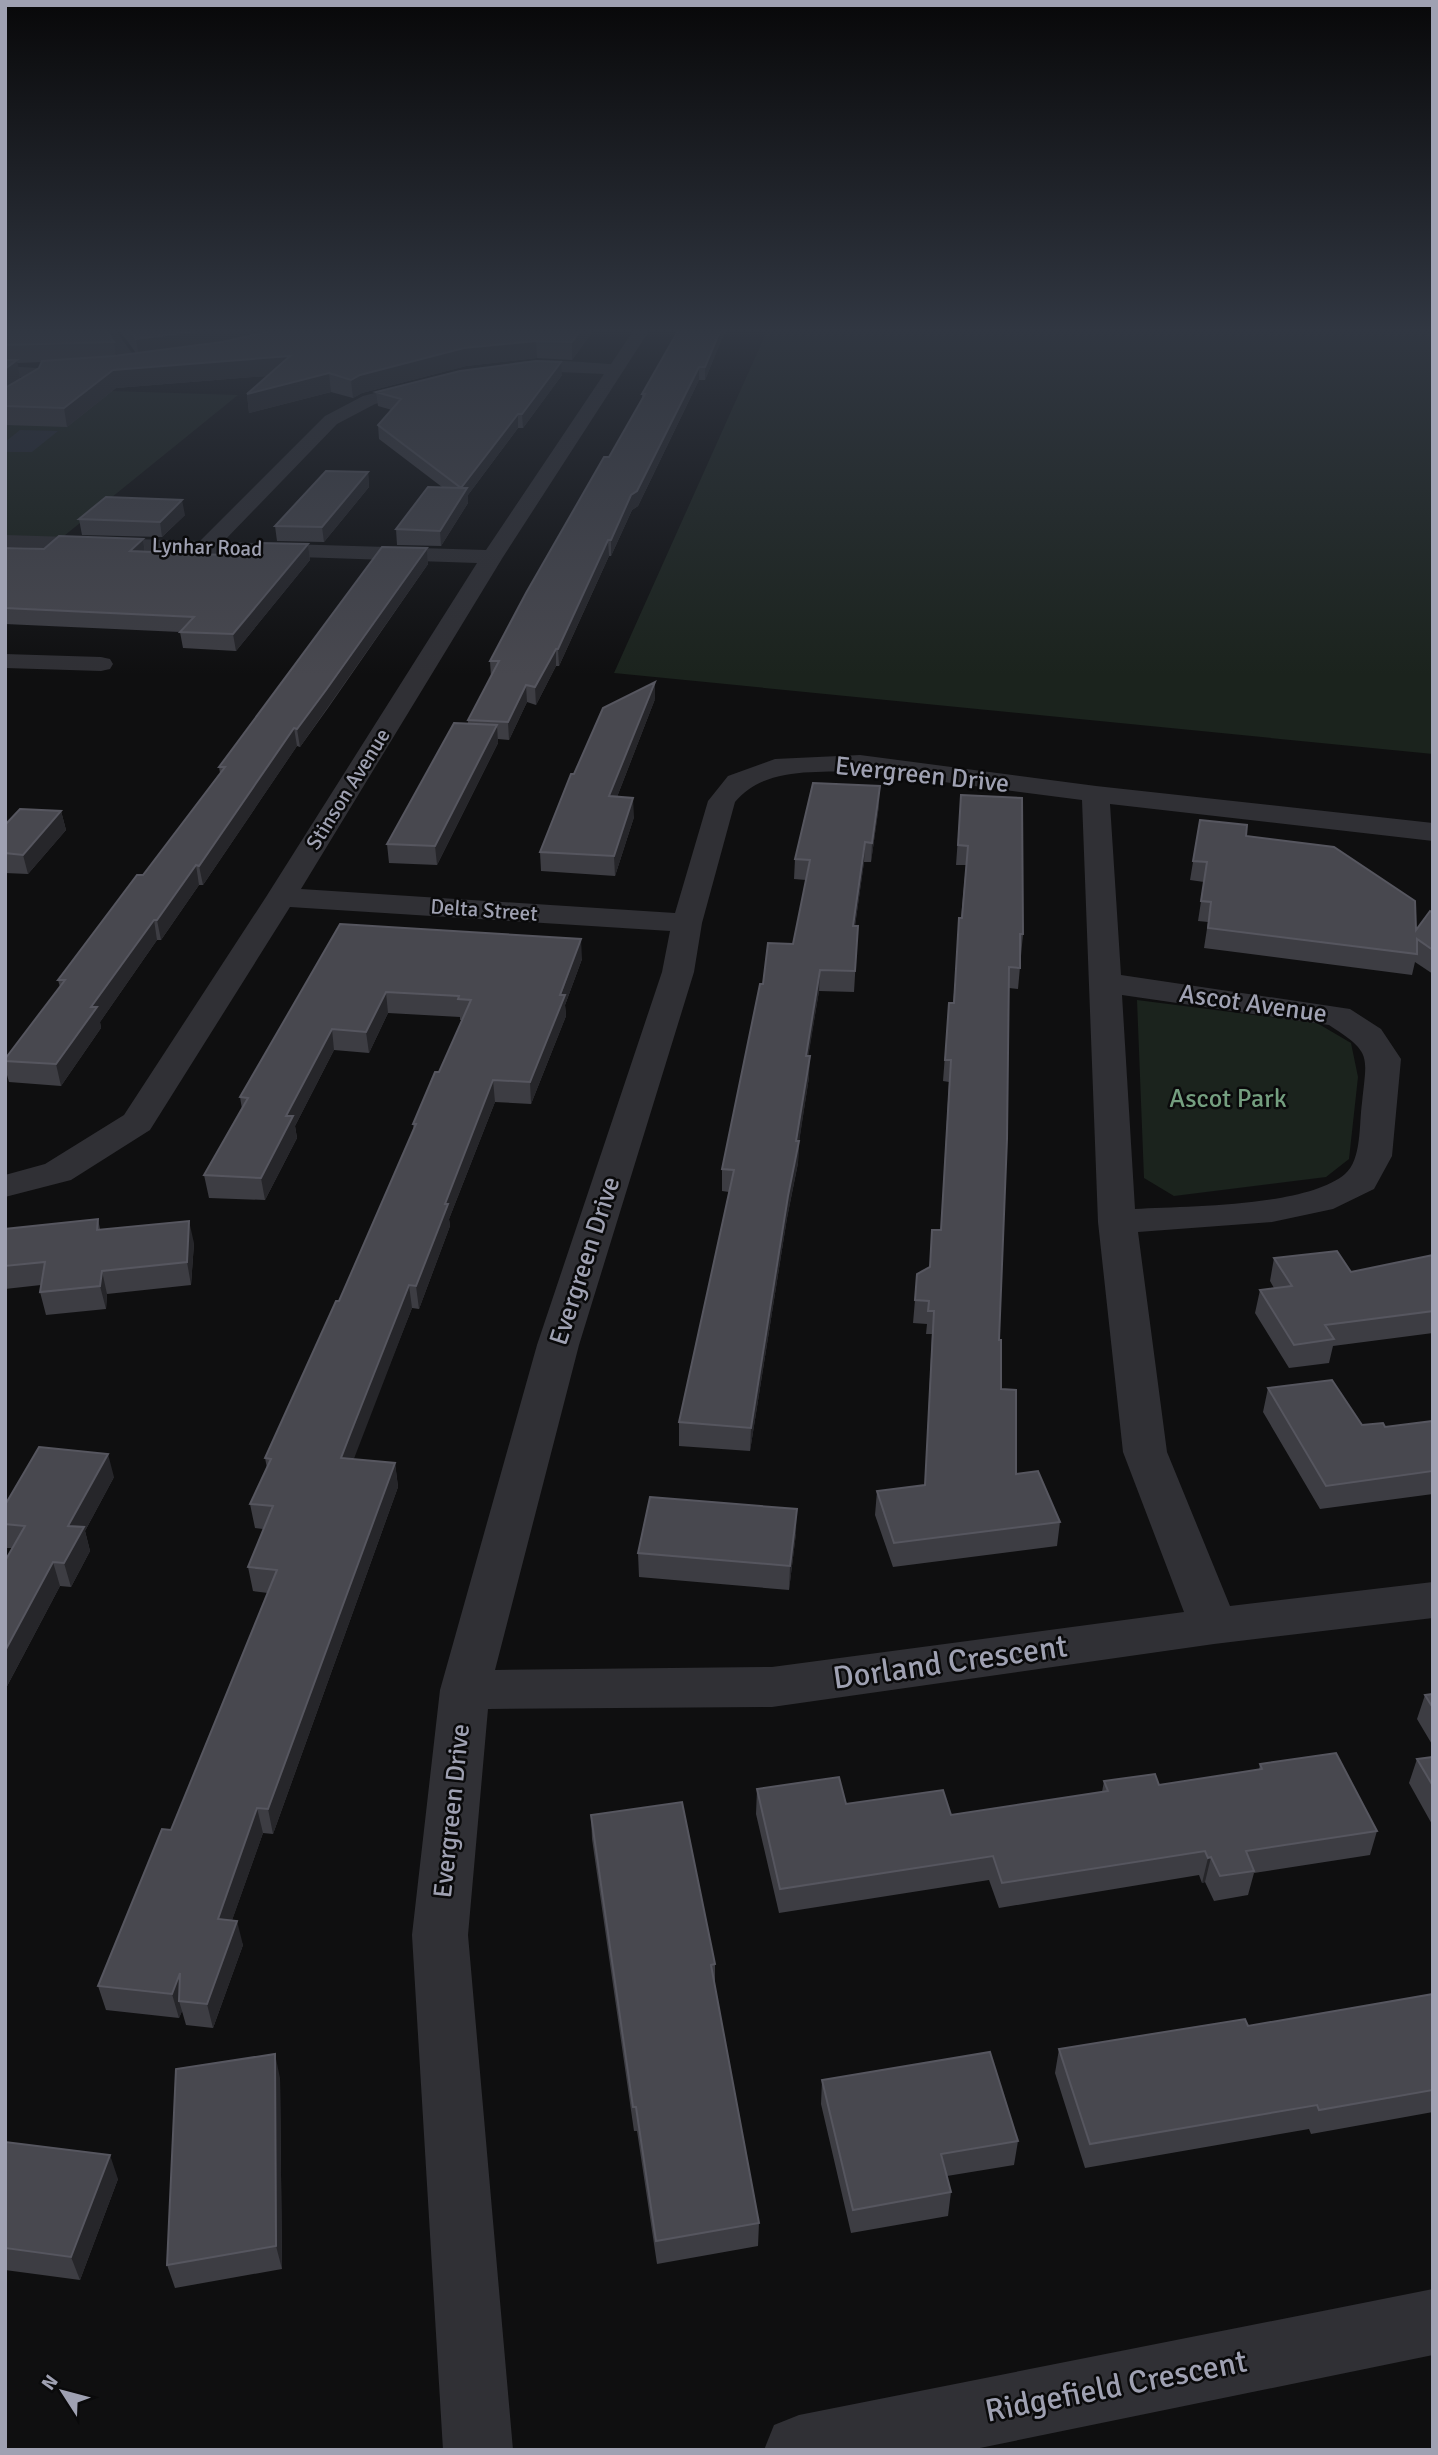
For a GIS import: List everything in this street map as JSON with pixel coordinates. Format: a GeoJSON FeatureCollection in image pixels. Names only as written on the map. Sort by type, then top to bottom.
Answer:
{"type":"FeatureCollection","features":[{"type":"Feature","properties":{"kind":"street"},"geometry":{"type":"LineString","coordinates":[[207,546],[306,446]]}},
{"type":"Feature","properties":{"kind":"street","name":"Stinson Avenue"},"geometry":{"type":"LineString","coordinates":[[5,1186],[58,1172],[137,1122],[281,897],[492,557],[565,446]]}},
{"type":"Feature","properties":{"kind":"street","name":"Lynhar Road"},"geometry":{"type":"LineString","coordinates":[[5,541],[492,557]]}},
{"type":"Feature","properties":{"kind":"street"},"geometry":{"type":"LineString","coordinates":[[5,661],[101,664]]}},
{"type":"Feature","properties":{"kind":"street","name":"Evergreen Drive"},"geometry":{"type":"LineString","coordinates":[[478,2450],[440,1935],[465,1690],[558,1345],[678,972],[687,923],[722,801],[738,782],[775,767],[860,763],[1096,794],[1433,832]]}},
{"type":"Feature","properties":{"kind":"street"},"geometry":{"type":"LineString","coordinates":[[1096,794],[1118,1222],[1145,1452],[1214,1626]]}},
{"type":"Feature","properties":{"kind":"street","name":"Delta Street"},"geometry":{"type":"LineString","coordinates":[[281,897],[687,923]]}},
{"type":"Feature","properties":{"kind":"street","name":"Ascot Avenue"},"geometry":{"type":"LineString","coordinates":[[1107,983],[1338,1016],[1369,1036],[1384,1059],[1374,1156],[1361,1181],[1320,1201],[1272,1211],[1118,1222]]}},
{"type":"Feature","properties":{"kind":"street","name":"Dorland Crescent"},"geometry":{"type":"LineString","coordinates":[[465,1690],[772,1687],[1214,1626],[1433,1600]]}},
{"type":"Feature","properties":{"kind":"street","name":"Ridgefield Crescent"},"geometry":{"type":"LineString","coordinates":[[799,2450],[1433,2322]]}},
{"type":"Feature","properties":{"kind":"green space"},"geometry":{"type":"Polygon","coordinates":[[[5,446],[176,446],[59,540],[5,538],[5,446]]]}},
{"type":"Feature","properties":{"kind":"green space"},"geometry":{"type":"Polygon","coordinates":[[[716,446],[1433,446],[1433,754],[614,673],[716,446]]]}},
{"type":"Feature","properties":{"kind":"green space","name":"Ascot Park"},"geometry":{"type":"Polygon","coordinates":[[[1137,1000],[1317,1023],[1351,1043],[1358,1077],[1349,1159],[1326,1177],[1174,1196],[1144,1178],[1137,1000]]]}},
{"type":"Feature","properties":{"kind":"shaded area"},"geometry":{"type":"Polygon","coordinates":[[[5,446],[40,446],[32,452],[5,452],[5,446]]]}},
{"type":"Feature","properties":{"kind":"building"},"geometry":{"type":"Polygon","coordinates":[[[405,446],[494,446],[461,488],[405,446]]]}},
{"type":"Feature","properties":{"kind":"building"},"geometry":{"type":"Polygon","coordinates":[[[616,446],[660,446],[637,491],[631,495],[611,540],[608,540],[558,649],[535,687],[526,685],[508,722],[468,720],[499,661],[490,661],[526,593],[604,457],[609,457],[616,446]]]}},
{"type":"Feature","properties":{"kind":"building"},"geometry":{"type":"Polygon","coordinates":[[[326,471],[368,472],[322,527],[275,526],[326,471]]]}},
{"type":"Feature","properties":{"kind":"building"},"geometry":{"type":"Polygon","coordinates":[[[428,487],[467,488],[440,531],[396,529],[428,487]]]}},
{"type":"Feature","properties":{"kind":"building"},"geometry":{"type":"Polygon","coordinates":[[[106,497],[182,500],[160,522],[79,519],[106,497]]]}},
{"type":"Feature","properties":{"kind":"building"},"geometry":{"type":"Polygon","coordinates":[[[59,536],[143,539],[130,551],[247,556],[259,543],[308,544],[233,634],[180,632],[194,617],[5,608],[5,548],[44,549],[59,536]]]}},
{"type":"Feature","properties":{"kind":"building"},"geometry":{"type":"Polygon","coordinates":[[[382,547],[427,548],[326,690],[297,729],[294,728],[199,866],[196,865],[91,1007],[97,1007],[56,1064],[5,1061],[65,980],[58,980],[137,875],[143,875],[225,767],[219,767],[382,547]]]}},
{"type":"Feature","properties":{"kind":"building"},"geometry":{"type":"Polygon","coordinates":[[[655,682],[609,796],[633,798],[614,856],[540,852],[571,774],[574,774],[603,708],[655,682]]]}},
{"type":"Feature","properties":{"kind":"building"},"geometry":{"type":"Polygon","coordinates":[[[454,723],[497,725],[435,846],[387,844],[454,723]]]}},
{"type":"Feature","properties":{"kind":"building"},"geometry":{"type":"Polygon","coordinates":[[[813,783],[880,786],[872,843],[865,842],[853,926],[858,926],[855,971],[820,970],[806,1056],[810,1056],[796,1141],[799,1141],[751,1428],[679,1422],[734,1170],[722,1169],[760,984],[763,984],[768,943],[793,944],[810,860],[795,859],[813,783]]]}},
{"type":"Feature","properties":{"kind":"building"},"geometry":{"type":"Polygon","coordinates":[[[961,795],[1022,798],[1023,934],[1020,934],[1020,968],[1009,967],[1007,1139],[999,1340],[1001,1389],[1016,1390],[1016,1474],[1038,1471],[1060,1522],[894,1543],[877,1491],[925,1485],[934,1311],[928,1311],[929,1301],[915,1300],[917,1274],[930,1267],[932,1230],[941,1230],[951,1060],[945,1060],[949,1003],[954,1003],[959,918],[962,918],[968,846],[958,845],[961,795]]]}},
{"type":"Feature","properties":{"kind":"building"},"geometry":{"type":"Polygon","coordinates":[[[20,809],[61,811],[23,855],[5,853],[5,825],[20,809]]]}},
{"type":"Feature","properties":{"kind":"building"},"geometry":{"type":"Polygon","coordinates":[[[1200,820],[1247,825],[1246,836],[1334,847],[1415,901],[1416,930],[1430,911],[1433,913],[1433,950],[1417,939],[1417,954],[1208,928],[1211,902],[1201,901],[1207,862],[1193,861],[1200,820]]]}},
{"type":"Feature","properties":{"kind":"building"},"geometry":{"type":"Polygon","coordinates":[[[340,924],[581,939],[560,995],[565,995],[530,1082],[493,1080],[416,1286],[409,1285],[341,1458],[395,1463],[268,1809],[257,1808],[218,1919],[237,1921],[207,2004],[179,2001],[180,1973],[172,1994],[98,1986],[162,1829],[171,1830],[277,1570],[248,1567],[273,1506],[250,1504],[271,1459],[265,1458],[336,1301],[339,1301],[416,1124],[413,1124],[435,1072],[439,1072],[471,1000],[458,999],[459,996],[386,992],[366,1032],[332,1029],[286,1116],[293,1116],[261,1178],[204,1175],[248,1098],[240,1097],[340,924]]]}},
{"type":"Feature","properties":{"kind":"building"},"geometry":{"type":"Polygon","coordinates":[[[98,1219],[97,1230],[189,1221],[187,1262],[102,1271],[100,1286],[40,1292],[45,1262],[5,1266],[5,1229],[98,1219]]]}},
{"type":"Feature","properties":{"kind":"building"},"geometry":{"type":"Polygon","coordinates":[[[1337,1251],[1351,1272],[1433,1255],[1433,1311],[1325,1325],[1334,1339],[1294,1345],[1260,1290],[1292,1286],[1274,1258],[1337,1251]]]}},
{"type":"Feature","properties":{"kind":"building"},"geometry":{"type":"Polygon","coordinates":[[[1332,1380],[1362,1425],[1383,1423],[1385,1427],[1433,1421],[1433,1471],[1326,1486],[1268,1388],[1332,1380]]]}},
{"type":"Feature","properties":{"kind":"building"},"geometry":{"type":"Polygon","coordinates":[[[39,1447],[108,1454],[68,1526],[84,1527],[64,1563],[53,1562],[5,1651],[5,1561],[25,1526],[5,1524],[5,1505],[39,1447]]]}},
{"type":"Feature","properties":{"kind":"building"},"geometry":{"type":"Polygon","coordinates":[[[650,1497],[797,1509],[790,1566],[638,1553],[650,1497]]]}},
{"type":"Feature","properties":{"kind":"building"},"geometry":{"type":"Polygon","coordinates":[[[1433,1694],[1433,1708],[1425,1695],[1433,1694]]]}},
{"type":"Feature","properties":{"kind":"building"},"geometry":{"type":"Polygon","coordinates":[[[1336,1753],[1377,1831],[1246,1851],[1254,1871],[1220,1876],[1205,1851],[1002,1883],[993,1856],[780,1889],[757,1789],[839,1777],[846,1804],[943,1790],[951,1815],[1108,1791],[1104,1781],[1155,1774],[1159,1785],[1262,1769],[1260,1764],[1336,1753]]]}},
{"type":"Feature","properties":{"kind":"building"},"geometry":{"type":"Polygon","coordinates":[[[1433,1757],[1433,1786],[1417,1759],[1433,1757]]]}},
{"type":"Feature","properties":{"kind":"building"},"geometry":{"type":"Polygon","coordinates":[[[682,1802],[715,1964],[711,1965],[759,2223],[656,2241],[636,2107],[633,2107],[591,1815],[682,1802]]]}},
{"type":"Feature","properties":{"kind":"building"},"geometry":{"type":"Polygon","coordinates":[[[1433,1994],[1433,2090],[1319,2110],[1317,2105],[1090,2144],[1059,2049],[1245,2019],[1248,2026],[1433,1994]]]}},
{"type":"Feature","properties":{"kind":"building"},"geometry":{"type":"Polygon","coordinates":[[[990,2052],[1018,2141],[941,2154],[951,2192],[853,2210],[822,2080],[990,2052]]]}},
{"type":"Feature","properties":{"kind":"building"},"geometry":{"type":"Polygon","coordinates":[[[275,2054],[276,2246],[167,2265],[176,2069],[275,2054]]]}},
{"type":"Feature","properties":{"kind":"building"},"geometry":{"type":"Polygon","coordinates":[[[5,2142],[110,2155],[71,2257],[5,2248],[5,2142]]]}}]}
